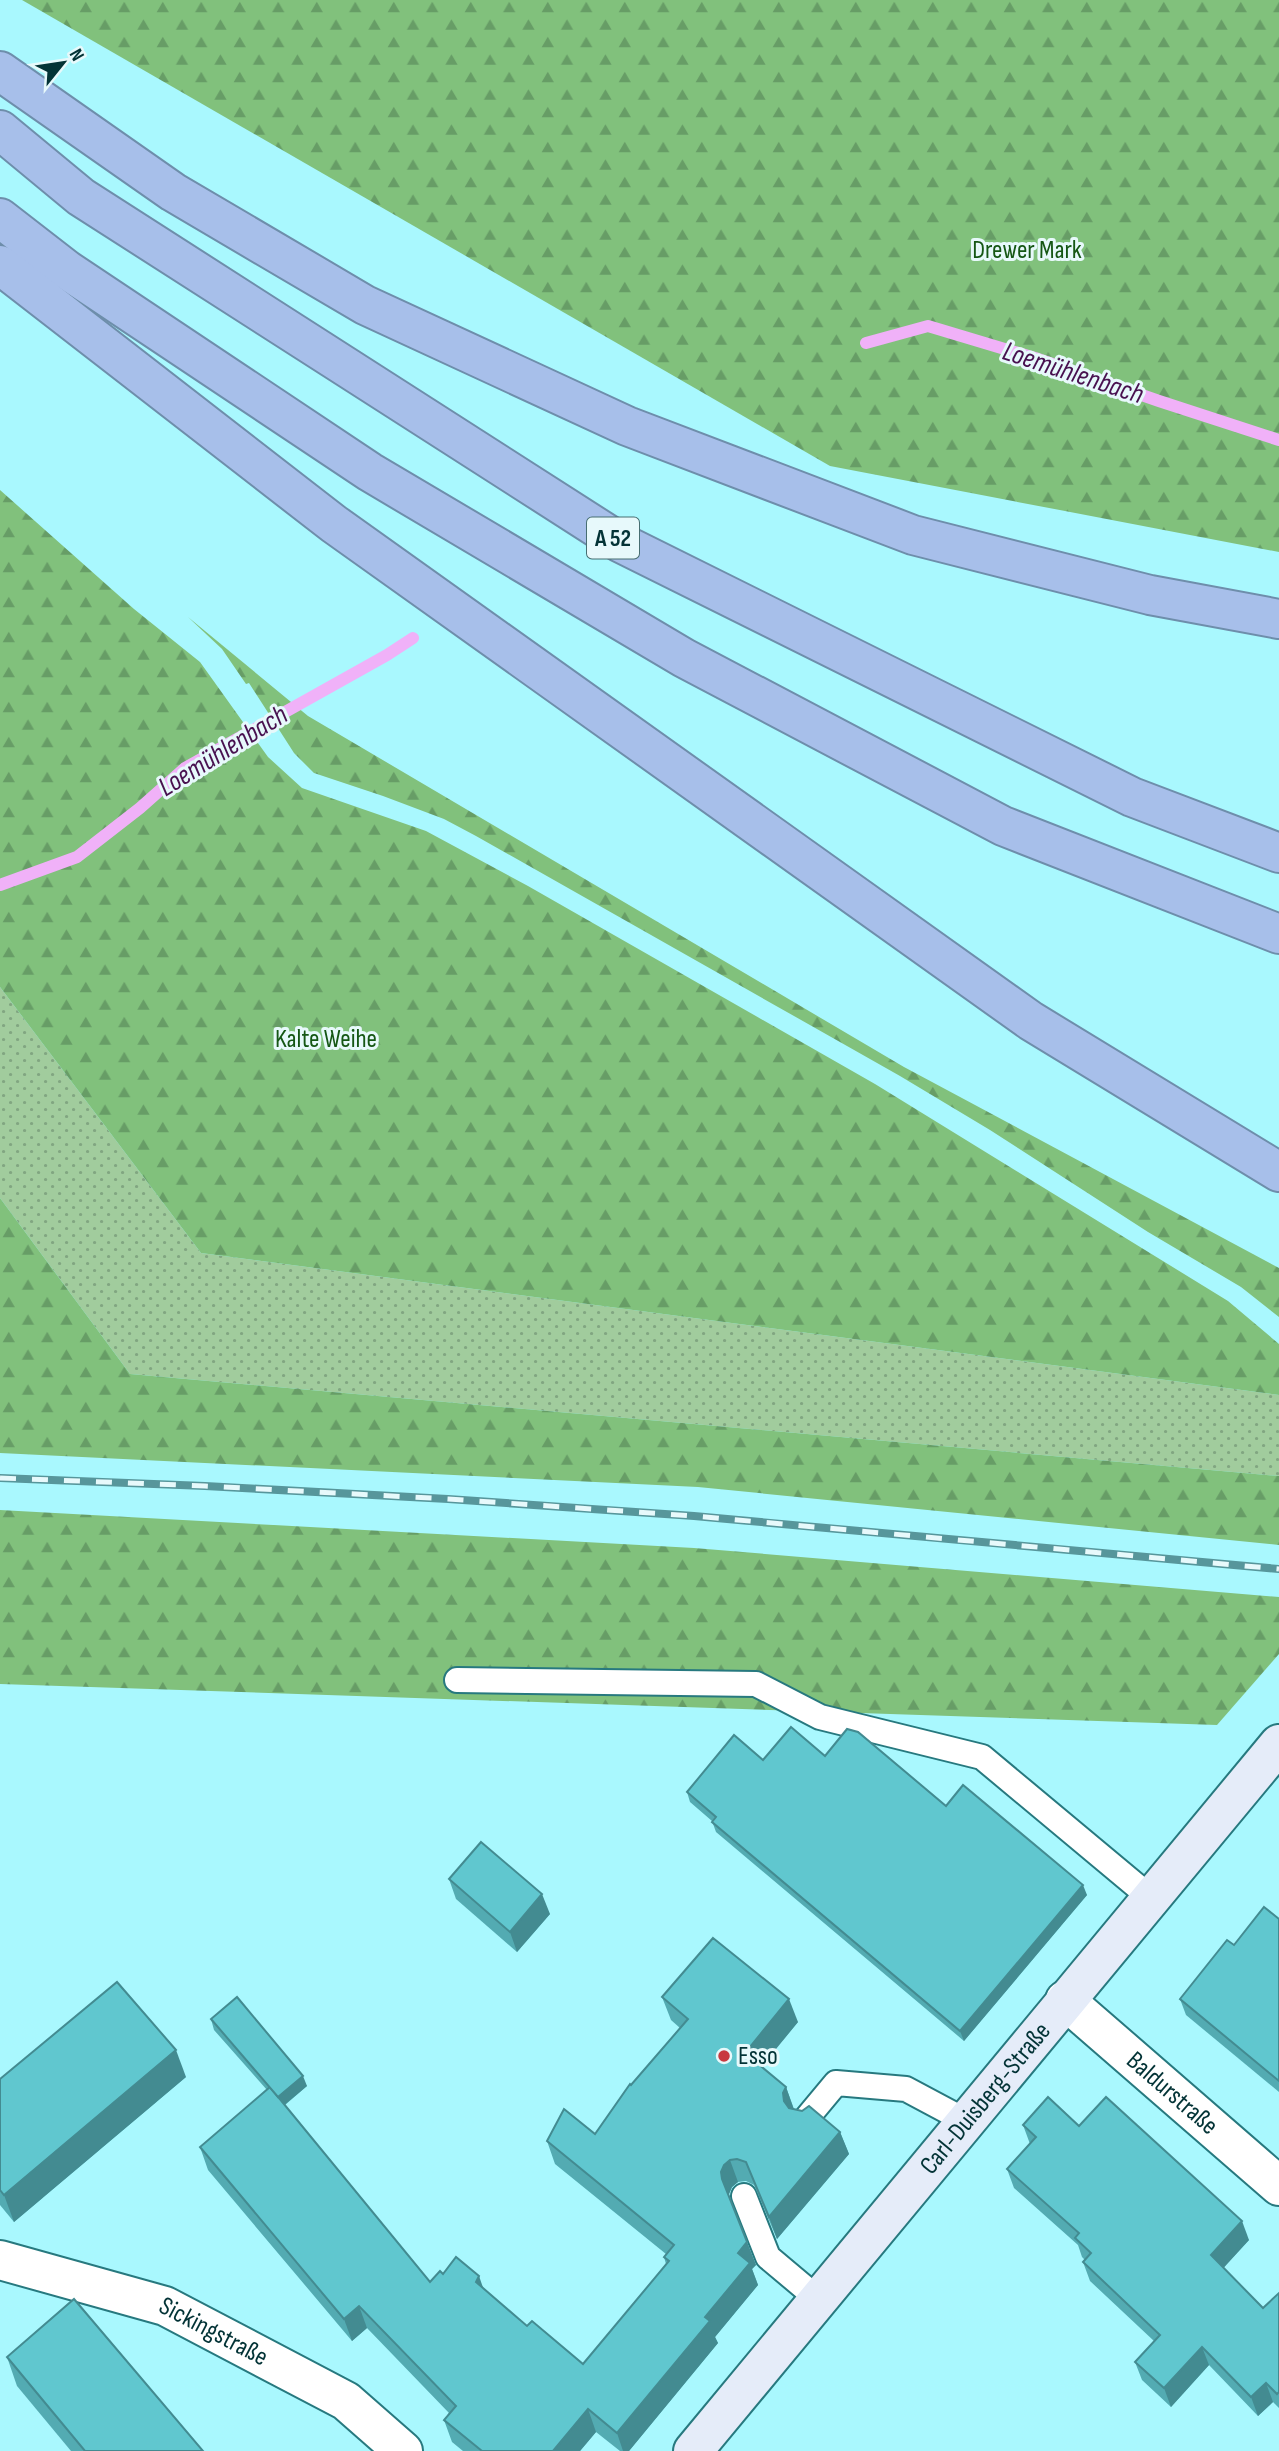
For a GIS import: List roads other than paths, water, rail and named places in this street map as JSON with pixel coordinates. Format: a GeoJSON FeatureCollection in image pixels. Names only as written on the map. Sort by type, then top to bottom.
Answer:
{"type":"FeatureCollection","features":[{"type":"Feature","properties":{"kind":"highway"},"geometry":{"type":"LineString","coordinates":[[0,71],[173,192],[365,305],[627,426],[913,535],[1150,595],[1279,619]]}},
{"type":"Feature","properties":{"kind":"highway","name":"A 52"},"geometry":{"type":"LineString","coordinates":[[0,130],[81,197],[621,543],[1132,797],[1279,853]]}},
{"type":"Feature","properties":{"kind":"highway","name":"A 52"},"geometry":{"type":"LineString","coordinates":[[0,218],[67,270],[370,472],[684,658],[1003,826],[1279,934]]}},
{"type":"Feature","properties":{"kind":"highway"},"geometry":{"type":"LineString","coordinates":[[0,265],[334,524],[1031,1021],[1279,1172]]}},
{"type":"Feature","properties":{"kind":"main road","name":"Carl-Duisberg-Straße"},"geometry":{"type":"LineString","coordinates":[[693,2451],[1279,1744]]}},
{"type":"Feature","properties":{"kind":"street","name":"Baldurstraße"},"geometry":{"type":"LineString","coordinates":[[1065,2000],[1279,2186]]}},
{"type":"Feature","properties":{"kind":"street","name":"Sickingstraße"},"geometry":{"type":"LineString","coordinates":[[0,2260],[165,2306],[346,2402],[403,2451]]}},
{"type":"Feature","properties":{"kind":"lane"},"geometry":{"type":"LineString","coordinates":[[457,1680],[756,1684],[820,1717],[982,1757],[1151,1898]]}},
{"type":"Feature","properties":{"kind":"lane"},"geometry":{"type":"LineString","coordinates":[[806,2119],[836,2083],[905,2089],[966,2120]]}},
{"type":"Feature","properties":{"kind":"lane"},"geometry":{"type":"LineString","coordinates":[[744,2196],[768,2257],[818,2299]]}},
{"type":"Feature","properties":{"kind":"waterway","name":"Loemühlenbach"},"geometry":{"type":"LineString","coordinates":[[866,343],[928,326],[1035,358],[1279,440]]}},
{"type":"Feature","properties":{"kind":"waterway","name":"Loemühlenbach"},"geometry":{"type":"LineString","coordinates":[[0,885],[77,857],[140,808],[185,768],[413,638]]}},
{"type":"Feature","properties":{"kind":"railway"},"geometry":{"type":"LineString","coordinates":[[0,1478],[448,1499],[694,1516],[1279,1569]]}},
{"type":"Feature","properties":{"kind":"place","name":"Esso"},"geometry":{"type":"Point","coordinates":[724,2056]}},
{"type":"Feature","properties":{"kind":"park label","name":"Drewer Mark"},"geometry":{"type":"Point","coordinates":[1027,250]}},
{"type":"Feature","properties":{"kind":"park label","name":"Kalte Weihe"},"geometry":{"type":"Point","coordinates":[326,1039]}}]}
